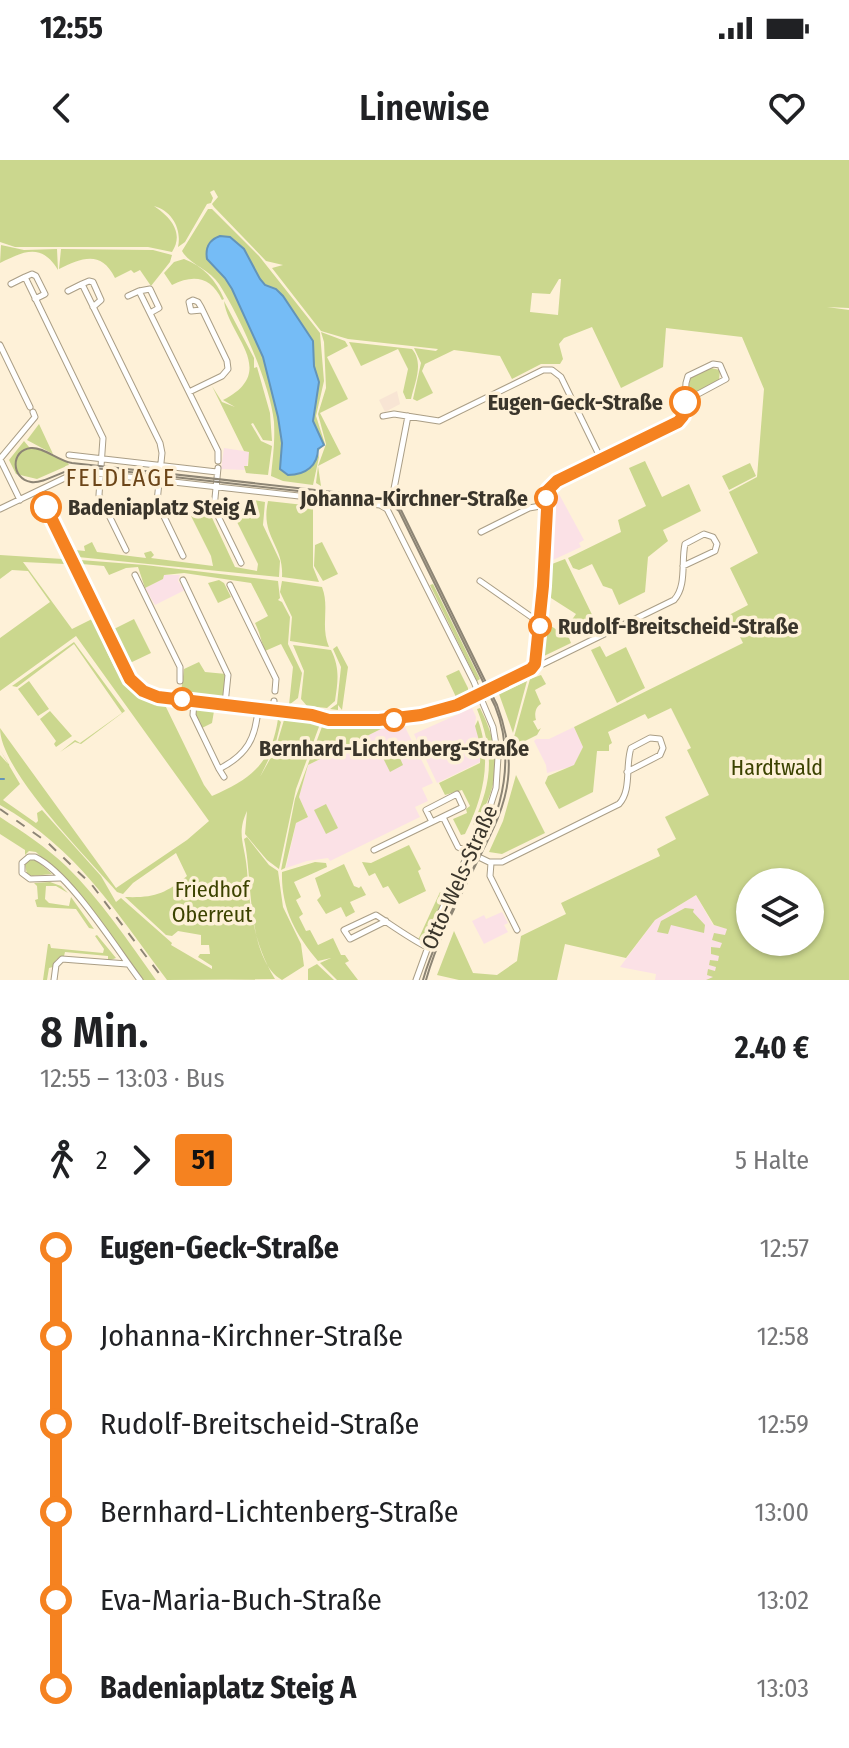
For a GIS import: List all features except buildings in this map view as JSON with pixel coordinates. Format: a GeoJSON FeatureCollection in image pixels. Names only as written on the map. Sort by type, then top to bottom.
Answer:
{"type":"FeatureCollection","features":[{"type":"Feature","properties":{"kind":"street"},"geometry":{"type":"LineString","coordinates":[[11,284],[25,277],[36,276],[45,294],[35,299]]}},
{"type":"Feature","properties":{"kind":"street"},"geometry":{"type":"LineString","coordinates":[[25,277],[103,438],[99,496],[126,550]]}},
{"type":"Feature","properties":{"kind":"street"},"geometry":{"type":"LineString","coordinates":[[68,291],[89,281],[94,284],[101,300],[93,307]]}},
{"type":"Feature","properties":{"kind":"street"},"geometry":{"type":"LineString","coordinates":[[82,284],[160,443],[157,503],[183,556]]}},
{"type":"Feature","properties":{"kind":"street"},"geometry":{"type":"LineString","coordinates":[[128,296],[149,288],[159,308],[150,313]]}},
{"type":"Feature","properties":{"kind":"street"},"geometry":{"type":"LineString","coordinates":[[139,291],[218,451],[214,510],[241,563]]}},
{"type":"Feature","properties":{"kind":"street"},"geometry":{"type":"LineString","coordinates":[[189,392],[222,376],[228,369],[202,310]]}},
{"type":"Feature","properties":{"kind":"street"},"geometry":{"type":"LineString","coordinates":[[0,345],[33,412],[0,459],[20,500]]}},
{"type":"Feature","properties":{"kind":"street"},"geometry":{"type":"LineString","coordinates":[[533,667],[540,623],[548,490],[554,482],[680,420],[684,414],[685,401],[688,376],[713,364],[720,365],[726,379],[685,401]]}},
{"type":"Feature","properties":{"kind":"street"},"geometry":{"type":"LineString","coordinates":[[383,416],[394,414],[441,421],[543,370],[552,370],[561,377],[601,459]]}},
{"type":"Feature","properties":{"kind":"street"},"geometry":{"type":"LineString","coordinates":[[0,509],[77,473],[380,505],[387,509],[393,494],[408,416]]}},
{"type":"Feature","properties":{"kind":"street"},"geometry":{"type":"LineString","coordinates":[[69,455],[160,465],[218,467]]}},
{"type":"Feature","properties":{"kind":"street"},"geometry":{"type":"LineString","coordinates":[[38,491],[130,679],[146,693],[312,715],[319,719],[407,718],[448,708],[479,695],[674,600],[681,590],[683,566],[685,544],[704,534],[713,537],[717,544],[715,551],[683,566]]}},
{"type":"Feature","properties":{"kind":"street"},"geometry":{"type":"LineString","coordinates":[[481,532],[529,508],[546,505]]}},
{"type":"Feature","properties":{"kind":"street","name":"Otto-Wels-Straße"},"geometry":{"type":"LineString","coordinates":[[387,509],[420,570],[496,737],[498,778],[489,810],[427,947],[416,980]]}},
{"type":"Feature","properties":{"kind":"street"},"geometry":{"type":"LineString","coordinates":[[135,575],[180,667],[180,681]]}},
{"type":"Feature","properties":{"kind":"street"},"geometry":{"type":"LineString","coordinates":[[183,580],[228,675],[225,704]]}},
{"type":"Feature","properties":{"kind":"street"},"geometry":{"type":"LineString","coordinates":[[480,581],[540,623]]}},
{"type":"Feature","properties":{"kind":"street"},"geometry":{"type":"LineString","coordinates":[[230,585],[276,679],[275,691]]}},
{"type":"Feature","properties":{"kind":"street"},"geometry":{"type":"LineString","coordinates":[[194,701],[193,715],[224,777]]}},
{"type":"Feature","properties":{"kind":"street"},"geometry":{"type":"LineString","coordinates":[[273,710],[274,701]]}},
{"type":"Feature","properties":{"kind":"street"},"geometry":{"type":"LineString","coordinates":[[219,769],[235,761],[248,748],[256,729],[258,708]]}},
{"type":"Feature","properties":{"kind":"street"},"geometry":{"type":"LineString","coordinates":[[443,817],[457,846],[491,863],[506,860],[619,804],[625,797],[627,772],[629,752],[633,746],[652,737],[660,739],[663,748],[660,755],[627,772]]}},
{"type":"Feature","properties":{"kind":"street"},"geometry":{"type":"LineString","coordinates":[[374,850],[443,817],[463,807],[457,794],[426,810],[432,822]]}},
{"type":"Feature","properties":{"kind":"street"},"geometry":{"type":"LineString","coordinates":[[60,878],[28,878],[22,873],[22,863],[29,857],[35,857],[60,878],[140,980]]}},
{"type":"Feature","properties":{"kind":"street"},"geometry":{"type":"LineString","coordinates":[[491,863],[490,876],[517,930]]}},
{"type":"Feature","properties":{"kind":"street"},"geometry":{"type":"LineString","coordinates":[[386,921],[350,939],[344,930],[373,915],[386,921],[427,947]]}},
{"type":"Feature","properties":{"kind":"street"},"geometry":{"type":"LineString","coordinates":[[54,980],[56,965],[62,959],[128,965]]}},
{"type":"Feature","properties":{"kind":"shaded area"},"geometry":{"type":"Polygon","coordinates":[[[397,391],[400,404],[385,412],[379,400],[397,391]]]}},
{"type":"Feature","properties":{"kind":"shaded area"},"geometry":{"type":"Polygon","coordinates":[[[224,448],[250,452],[245,470],[221,469],[224,448]]]}},
{"type":"Feature","properties":{"kind":"shaded area"},"geometry":{"type":"Polygon","coordinates":[[[559,494],[584,540],[579,543],[581,547],[553,560],[555,496],[559,494]]]}},
{"type":"Feature","properties":{"kind":"shaded area"},"geometry":{"type":"Polygon","coordinates":[[[164,575],[180,575],[178,581],[185,590],[155,605],[145,588],[163,579],[164,575]]]}},
{"type":"Feature","properties":{"kind":"shaded area"},"geometry":{"type":"Polygon","coordinates":[[[472,708],[481,748],[480,762],[437,783],[414,734],[472,708]]]}},
{"type":"Feature","properties":{"kind":"shaded area"},"geometry":{"type":"Polygon","coordinates":[[[385,727],[405,727],[433,783],[422,788],[428,801],[415,807],[420,817],[330,861],[328,858],[307,861],[286,868],[296,823],[308,817],[299,797],[308,765],[385,727]]]}},
{"type":"Feature","properties":{"kind":"shaded area"},"geometry":{"type":"Polygon","coordinates":[[[574,727],[583,747],[574,766],[547,773],[534,741],[549,739],[574,727]]]}},
{"type":"Feature","properties":{"kind":"shaded area"},"geometry":{"type":"Polygon","coordinates":[[[696,895],[713,925],[728,929],[714,980],[655,980],[656,974],[620,967],[655,920],[696,895]]]}},
{"type":"Feature","properties":{"kind":"shaded area"},"geometry":{"type":"Polygon","coordinates":[[[502,912],[508,923],[504,925],[508,932],[484,944],[472,921],[502,912]]]}},
{"type":"Feature","properties":{"kind":"green space","name":"Hardtwald"},"geometry":{"type":"Polygon","coordinates":[[[0,160],[849,160],[849,308],[827,307],[849,310],[849,980],[706,980],[713,977],[707,975],[708,969],[715,971],[716,967],[709,965],[710,960],[718,961],[719,956],[711,954],[711,947],[720,948],[722,943],[712,940],[714,933],[725,935],[727,929],[714,925],[696,895],[655,920],[626,958],[565,944],[557,980],[459,980],[437,975],[454,931],[473,973],[497,975],[517,961],[521,936],[566,914],[561,903],[660,856],[657,849],[676,839],[665,817],[709,795],[671,708],[648,719],[645,714],[608,732],[612,743],[609,751],[597,751],[593,792],[559,809],[545,783],[548,776],[574,765],[583,747],[574,727],[743,643],[729,615],[748,605],[730,568],[758,553],[729,492],[757,477],[764,389],[742,337],[666,328],[663,367],[621,388],[592,327],[564,338],[559,344],[563,359],[560,364],[541,364],[512,379],[500,356],[454,350],[425,364],[422,371],[433,393],[417,401],[413,399],[421,363],[414,348],[438,349],[348,339],[321,331],[272,268],[283,265],[266,261],[214,207],[212,204],[218,197],[214,190],[210,192],[213,198],[211,203],[207,204],[185,242],[178,247],[178,234],[171,216],[154,206],[174,225],[177,238],[172,252],[148,247],[15,247],[0,242],[0,160]],[[561,279],[550,294],[532,293],[530,312],[558,315],[561,279]]]}},
{"type":"Feature","properties":{"kind":"green space"},"geometry":{"type":"Polygon","coordinates":[[[208,209],[212,209],[259,256],[320,333],[324,381],[316,416],[325,444],[317,452],[319,457],[313,485],[271,476],[274,422],[267,389],[253,351],[219,284],[182,251],[208,209]]]}},
{"type":"Feature","properties":{"kind":"green space"},"geometry":{"type":"Polygon","coordinates":[[[1,245],[24,250],[57,249],[58,270],[46,256],[32,252],[0,263],[1,245]]]}},
{"type":"Feature","properties":{"kind":"green space"},"geometry":{"type":"Polygon","coordinates":[[[61,249],[153,250],[172,255],[151,286],[140,270],[134,273],[131,270],[115,278],[104,263],[97,260],[83,260],[59,269],[61,249]]]}},
{"type":"Feature","properties":{"kind":"green space"},"geometry":{"type":"Polygon","coordinates":[[[184,259],[208,274],[224,299],[213,286],[201,280],[188,279],[172,285],[164,273],[174,262],[184,259]]]}},
{"type":"Feature","properties":{"kind":"green space"},"geometry":{"type":"Polygon","coordinates":[[[224,301],[254,358],[254,368],[257,367],[270,413],[272,441],[263,440],[251,424],[261,441],[272,446],[268,475],[246,473],[244,466],[248,466],[249,452],[244,451],[212,386],[222,402],[235,407],[223,400],[240,389],[248,377],[246,353],[224,301]]]}},
{"type":"Feature","properties":{"kind":"green space"},"geometry":{"type":"Polygon","coordinates":[[[321,332],[345,341],[348,346],[327,357],[348,399],[320,413],[341,454],[318,466],[326,444],[318,414],[326,388],[321,332]]]}},
{"type":"Feature","properties":{"kind":"green space"},"geometry":{"type":"Polygon","coordinates":[[[349,342],[412,349],[418,366],[411,399],[406,399],[403,392],[408,369],[398,349],[361,366],[349,342]]]}},
{"type":"Feature","properties":{"kind":"green space"},"geometry":{"type":"Polygon","coordinates":[[[711,368],[720,370],[719,380],[692,394],[688,393],[690,378],[711,368]]]}},
{"type":"Feature","properties":{"kind":"green space"},"geometry":{"type":"Polygon","coordinates":[[[39,424],[53,454],[27,440],[39,424]]]}},
{"type":"Feature","properties":{"kind":"green space"},"geometry":{"type":"Polygon","coordinates":[[[24,441],[29,447],[69,465],[37,479],[16,474],[9,460],[24,441]]]}},
{"type":"Feature","properties":{"kind":"green space"},"geometry":{"type":"Polygon","coordinates":[[[645,461],[662,497],[689,484],[701,511],[663,530],[668,541],[648,557],[645,592],[619,605],[612,589],[603,586],[592,564],[579,570],[573,568],[568,558],[621,532],[618,520],[646,506],[629,468],[645,461]]]}},
{"type":"Feature","properties":{"kind":"green space"},"geometry":{"type":"Polygon","coordinates":[[[750,463],[756,476],[729,490],[722,476],[750,463]]]}},
{"type":"Feature","properties":{"kind":"green space"},"geometry":{"type":"Polygon","coordinates":[[[318,466],[321,486],[316,483],[318,466]]]}},
{"type":"Feature","properties":{"kind":"green space"},"geometry":{"type":"Polygon","coordinates":[[[245,501],[265,502],[263,525],[280,561],[279,577],[78,557],[75,550],[85,551],[84,546],[92,542],[97,552],[146,558],[144,553],[151,551],[154,555],[151,558],[213,566],[190,514],[207,507],[235,567],[257,571],[258,564],[233,514],[230,515],[231,507],[244,509],[245,501]]]}},
{"type":"Feature","properties":{"kind":"green space"},"geometry":{"type":"Polygon","coordinates":[[[268,501],[313,506],[313,567],[319,582],[282,577],[280,556],[267,523],[268,501]]]}},
{"type":"Feature","properties":{"kind":"green space"},"geometry":{"type":"Polygon","coordinates":[[[322,542],[338,574],[323,581],[314,566],[315,545],[322,542]]]}},
{"type":"Feature","properties":{"kind":"green space","name":"Friedhof Oberreut"},"geometry":{"type":"Polygon","coordinates":[[[0,555],[63,559],[65,564],[23,562],[72,629],[92,619],[111,661],[127,685],[149,701],[165,705],[212,796],[238,783],[257,768],[270,748],[278,719],[281,722],[275,746],[260,777],[275,750],[284,720],[320,724],[296,789],[279,869],[245,834],[247,811],[242,827],[254,927],[275,979],[167,980],[112,906],[73,861],[27,822],[0,805],[0,755],[20,784],[3,800],[36,823],[37,813],[42,810],[101,876],[116,902],[121,898],[171,945],[212,969],[198,957],[200,954],[210,954],[209,945],[201,945],[201,935],[178,931],[172,936],[166,935],[125,897],[159,894],[187,876],[176,853],[133,883],[123,894],[117,892],[47,813],[14,767],[0,728],[116,888],[187,840],[209,821],[76,636],[0,691],[0,638],[50,602],[28,571],[12,570],[0,579],[0,555]]]}},
{"type":"Feature","properties":{"kind":"green space"},"geometry":{"type":"Polygon","coordinates":[[[565,559],[599,629],[588,634],[571,621],[576,614],[551,598],[552,564],[565,559]]]}},
{"type":"Feature","properties":{"kind":"green space"},"geometry":{"type":"Polygon","coordinates":[[[80,560],[278,581],[278,600],[290,617],[288,644],[302,673],[298,698],[289,705],[293,667],[281,644],[265,651],[255,623],[268,616],[251,583],[184,573],[164,575],[163,579],[145,588],[138,567],[109,575],[104,566],[82,564],[80,560]]]}},
{"type":"Feature","properties":{"kind":"green space"},"geometry":{"type":"Polygon","coordinates":[[[219,580],[231,597],[218,603],[208,583],[219,580]]]}},
{"type":"Feature","properties":{"kind":"green space"},"geometry":{"type":"Polygon","coordinates":[[[282,581],[322,587],[329,647],[290,641],[292,617],[280,592],[282,581]]]}},
{"type":"Feature","properties":{"kind":"green space"},"geometry":{"type":"Polygon","coordinates":[[[433,584],[480,679],[477,681],[430,585],[433,584]]]}},
{"type":"Feature","properties":{"kind":"green space"},"geometry":{"type":"Polygon","coordinates":[[[134,619],[151,653],[130,663],[114,629],[134,619]]]}},
{"type":"Feature","properties":{"kind":"green space"},"geometry":{"type":"Polygon","coordinates":[[[548,624],[569,638],[571,643],[544,656],[548,624]]]}},
{"type":"Feature","properties":{"kind":"green space"},"geometry":{"type":"Polygon","coordinates":[[[74,642],[125,711],[81,744],[75,742],[60,752],[75,740],[80,743],[122,713],[74,644],[17,687],[12,686],[74,642]]]}},
{"type":"Feature","properties":{"kind":"green space"},"geometry":{"type":"Polygon","coordinates":[[[293,645],[331,650],[336,663],[337,681],[335,701],[327,708],[307,706],[301,699],[304,671],[293,645]]]}},
{"type":"Feature","properties":{"kind":"green space"},"geometry":{"type":"Polygon","coordinates":[[[337,646],[348,667],[342,710],[338,705],[338,710],[330,709],[337,704],[341,667],[333,649],[337,646]]]}},
{"type":"Feature","properties":{"kind":"green space"},"geometry":{"type":"Polygon","coordinates":[[[600,646],[606,657],[626,647],[645,688],[617,703],[591,650],[600,646]]]}},
{"type":"Feature","properties":{"kind":"green space"},"geometry":{"type":"Polygon","coordinates":[[[199,662],[205,672],[226,674],[224,697],[181,692],[184,669],[199,662]]]}},
{"type":"Feature","properties":{"kind":"green space"},"geometry":{"type":"Polygon","coordinates":[[[459,670],[468,691],[456,697],[446,676],[459,670]]]}},
{"type":"Feature","properties":{"kind":"green space"},"geometry":{"type":"Polygon","coordinates":[[[541,675],[546,684],[535,690],[541,704],[533,721],[538,730],[541,728],[537,735],[517,745],[514,737],[530,679],[541,675]]]}},
{"type":"Feature","properties":{"kind":"green space"},"geometry":{"type":"Polygon","coordinates":[[[29,681],[49,709],[38,716],[18,689],[29,681]]]}},
{"type":"Feature","properties":{"kind":"green space"},"geometry":{"type":"Polygon","coordinates":[[[527,681],[513,733],[499,694],[527,681]]]}},
{"type":"Feature","properties":{"kind":"green space"},"geometry":{"type":"Polygon","coordinates":[[[480,708],[492,739],[496,767],[490,795],[475,825],[489,767],[486,739],[477,709],[480,708]]]}},
{"type":"Feature","properties":{"kind":"green space"},"geometry":{"type":"Polygon","coordinates":[[[196,709],[214,711],[212,723],[202,728],[195,714],[196,709]]]}},
{"type":"Feature","properties":{"kind":"green space"},"geometry":{"type":"Polygon","coordinates":[[[50,711],[72,736],[56,747],[56,741],[40,719],[50,711]]]}},
{"type":"Feature","properties":{"kind":"green space"},"geometry":{"type":"Polygon","coordinates":[[[478,720],[485,749],[484,778],[472,820],[465,834],[461,835],[453,819],[467,813],[466,809],[470,806],[462,790],[445,795],[439,783],[480,763],[481,748],[475,726],[478,720]]]}},
{"type":"Feature","properties":{"kind":"green space"},"geometry":{"type":"Polygon","coordinates":[[[323,724],[385,727],[308,765],[299,797],[308,817],[296,823],[285,868],[281,870],[295,799],[323,724]]]}},
{"type":"Feature","properties":{"kind":"green space"},"geometry":{"type":"Polygon","coordinates":[[[396,749],[403,765],[390,772],[382,756],[396,749]]]}},
{"type":"Feature","properties":{"kind":"green space"},"geometry":{"type":"Polygon","coordinates":[[[516,775],[545,833],[502,854],[489,852],[503,821],[516,775]]]}},
{"type":"Feature","properties":{"kind":"green space"},"geometry":{"type":"Polygon","coordinates":[[[326,804],[338,828],[326,834],[314,810],[326,804]]]}},
{"type":"Feature","properties":{"kind":"green space"},"geometry":{"type":"Polygon","coordinates":[[[0,817],[50,852],[79,879],[156,980],[143,980],[91,909],[36,852],[29,851],[25,855],[25,850],[0,834],[0,817]]]}},
{"type":"Feature","properties":{"kind":"green space"},"geometry":{"type":"Polygon","coordinates":[[[247,837],[269,865],[278,871],[283,907],[301,944],[304,966],[282,980],[270,969],[257,936],[244,839],[247,837]]]}},
{"type":"Feature","properties":{"kind":"green space"},"geometry":{"type":"Polygon","coordinates":[[[409,845],[421,869],[418,871],[426,891],[399,904],[388,886],[383,888],[375,873],[369,876],[362,862],[371,863],[409,845]]]}},
{"type":"Feature","properties":{"kind":"green space"},"geometry":{"type":"Polygon","coordinates":[[[35,859],[52,874],[27,874],[27,861],[35,859]]]}},
{"type":"Feature","properties":{"kind":"green space"},"geometry":{"type":"Polygon","coordinates":[[[315,862],[326,863],[327,867],[294,882],[301,897],[296,900],[303,914],[299,917],[318,945],[333,938],[341,955],[349,961],[345,963],[358,980],[337,980],[320,963],[331,958],[318,961],[291,920],[284,897],[282,872],[315,862]]]}},
{"type":"Feature","properties":{"kind":"green space"},"geometry":{"type":"Polygon","coordinates":[[[344,864],[354,886],[361,886],[366,895],[350,902],[355,912],[346,917],[341,907],[326,914],[317,900],[321,896],[315,878],[344,864]]]}},
{"type":"Feature","properties":{"kind":"green space"},"geometry":{"type":"Polygon","coordinates":[[[50,882],[68,893],[56,886],[46,886],[45,899],[49,903],[69,906],[71,897],[94,929],[89,928],[76,909],[37,907],[37,886],[34,883],[50,882]]]}},
{"type":"Feature","properties":{"kind":"green space"},"geometry":{"type":"Polygon","coordinates":[[[440,892],[445,895],[427,940],[418,940],[440,892]]]}},
{"type":"Feature","properties":{"kind":"green space"},"geometry":{"type":"Polygon","coordinates":[[[685,908],[694,909],[693,912],[705,925],[704,933],[671,925],[668,934],[657,932],[661,921],[685,908]]]}},
{"type":"Feature","properties":{"kind":"green space"},"geometry":{"type":"Polygon","coordinates":[[[97,935],[116,958],[108,961],[108,956],[65,952],[49,968],[47,980],[43,980],[48,944],[51,948],[103,953],[97,935]]]}},
{"type":"Feature","properties":{"kind":"green space"},"geometry":{"type":"Polygon","coordinates":[[[317,964],[334,980],[308,980],[308,969],[317,964]]]}},
{"type":"Feature","properties":{"kind":"water"},"geometry":{"type":"Polygon","coordinates":[[[220,236],[230,237],[244,249],[260,279],[283,296],[313,341],[314,366],[319,382],[313,421],[324,445],[318,449],[310,468],[300,473],[288,475],[280,469],[282,443],[263,357],[232,289],[207,259],[209,244],[220,236]]]}},
{"type":"Feature","properties":{"kind":"tram line"},"geometry":{"type":"LineString","coordinates":[[423,980],[435,946],[484,846],[497,812],[504,778],[504,742],[495,706],[399,511],[378,500],[85,467],[31,482],[24,480],[17,470],[16,459],[24,450],[41,450],[72,463],[379,497],[401,510],[497,705],[509,760],[501,811],[456,904],[426,980]]}},
{"type":"Feature","properties":{"kind":"railway"},"geometry":{"type":"LineString","coordinates":[[0,809],[47,842],[92,885],[164,980]]}},
{"type":"Feature","properties":{"kind":"bus line","name":"51"},"geometry":{"type":"LineString","coordinates":[[46,507],[130,679],[143,691],[158,697],[312,715],[319,719],[407,718],[457,705],[531,669],[535,664],[544,577],[548,490],[557,481],[678,422],[683,416],[685,402]]}},
{"type":"Feature","properties":{"kind":"place","name":"Eugen-Geck-Straße"},"geometry":{"type":"Point","coordinates":[685,402]}},
{"type":"Feature","properties":{"kind":"place","name":"Johanna-Kirchner-Straße"},"geometry":{"type":"Point","coordinates":[546,498]}},
{"type":"Feature","properties":{"kind":"place","name":"Badeniaplatz Steig A"},"geometry":{"type":"Point","coordinates":[46,507]}},
{"type":"Feature","properties":{"kind":"place","name":"Rudolf-Breitscheid-Straße"},"geometry":{"type":"Point","coordinates":[540,626]}},
{"type":"Feature","properties":{"kind":"place","name":"Bernhard-Lichtenberg-Straße"},"geometry":{"type":"Point","coordinates":[394,720]}},
{"type":"Feature","properties":{"kind":"district","name":"FELDLAGE"},"geometry":{"type":"Point","coordinates":[121,478]}}]}
